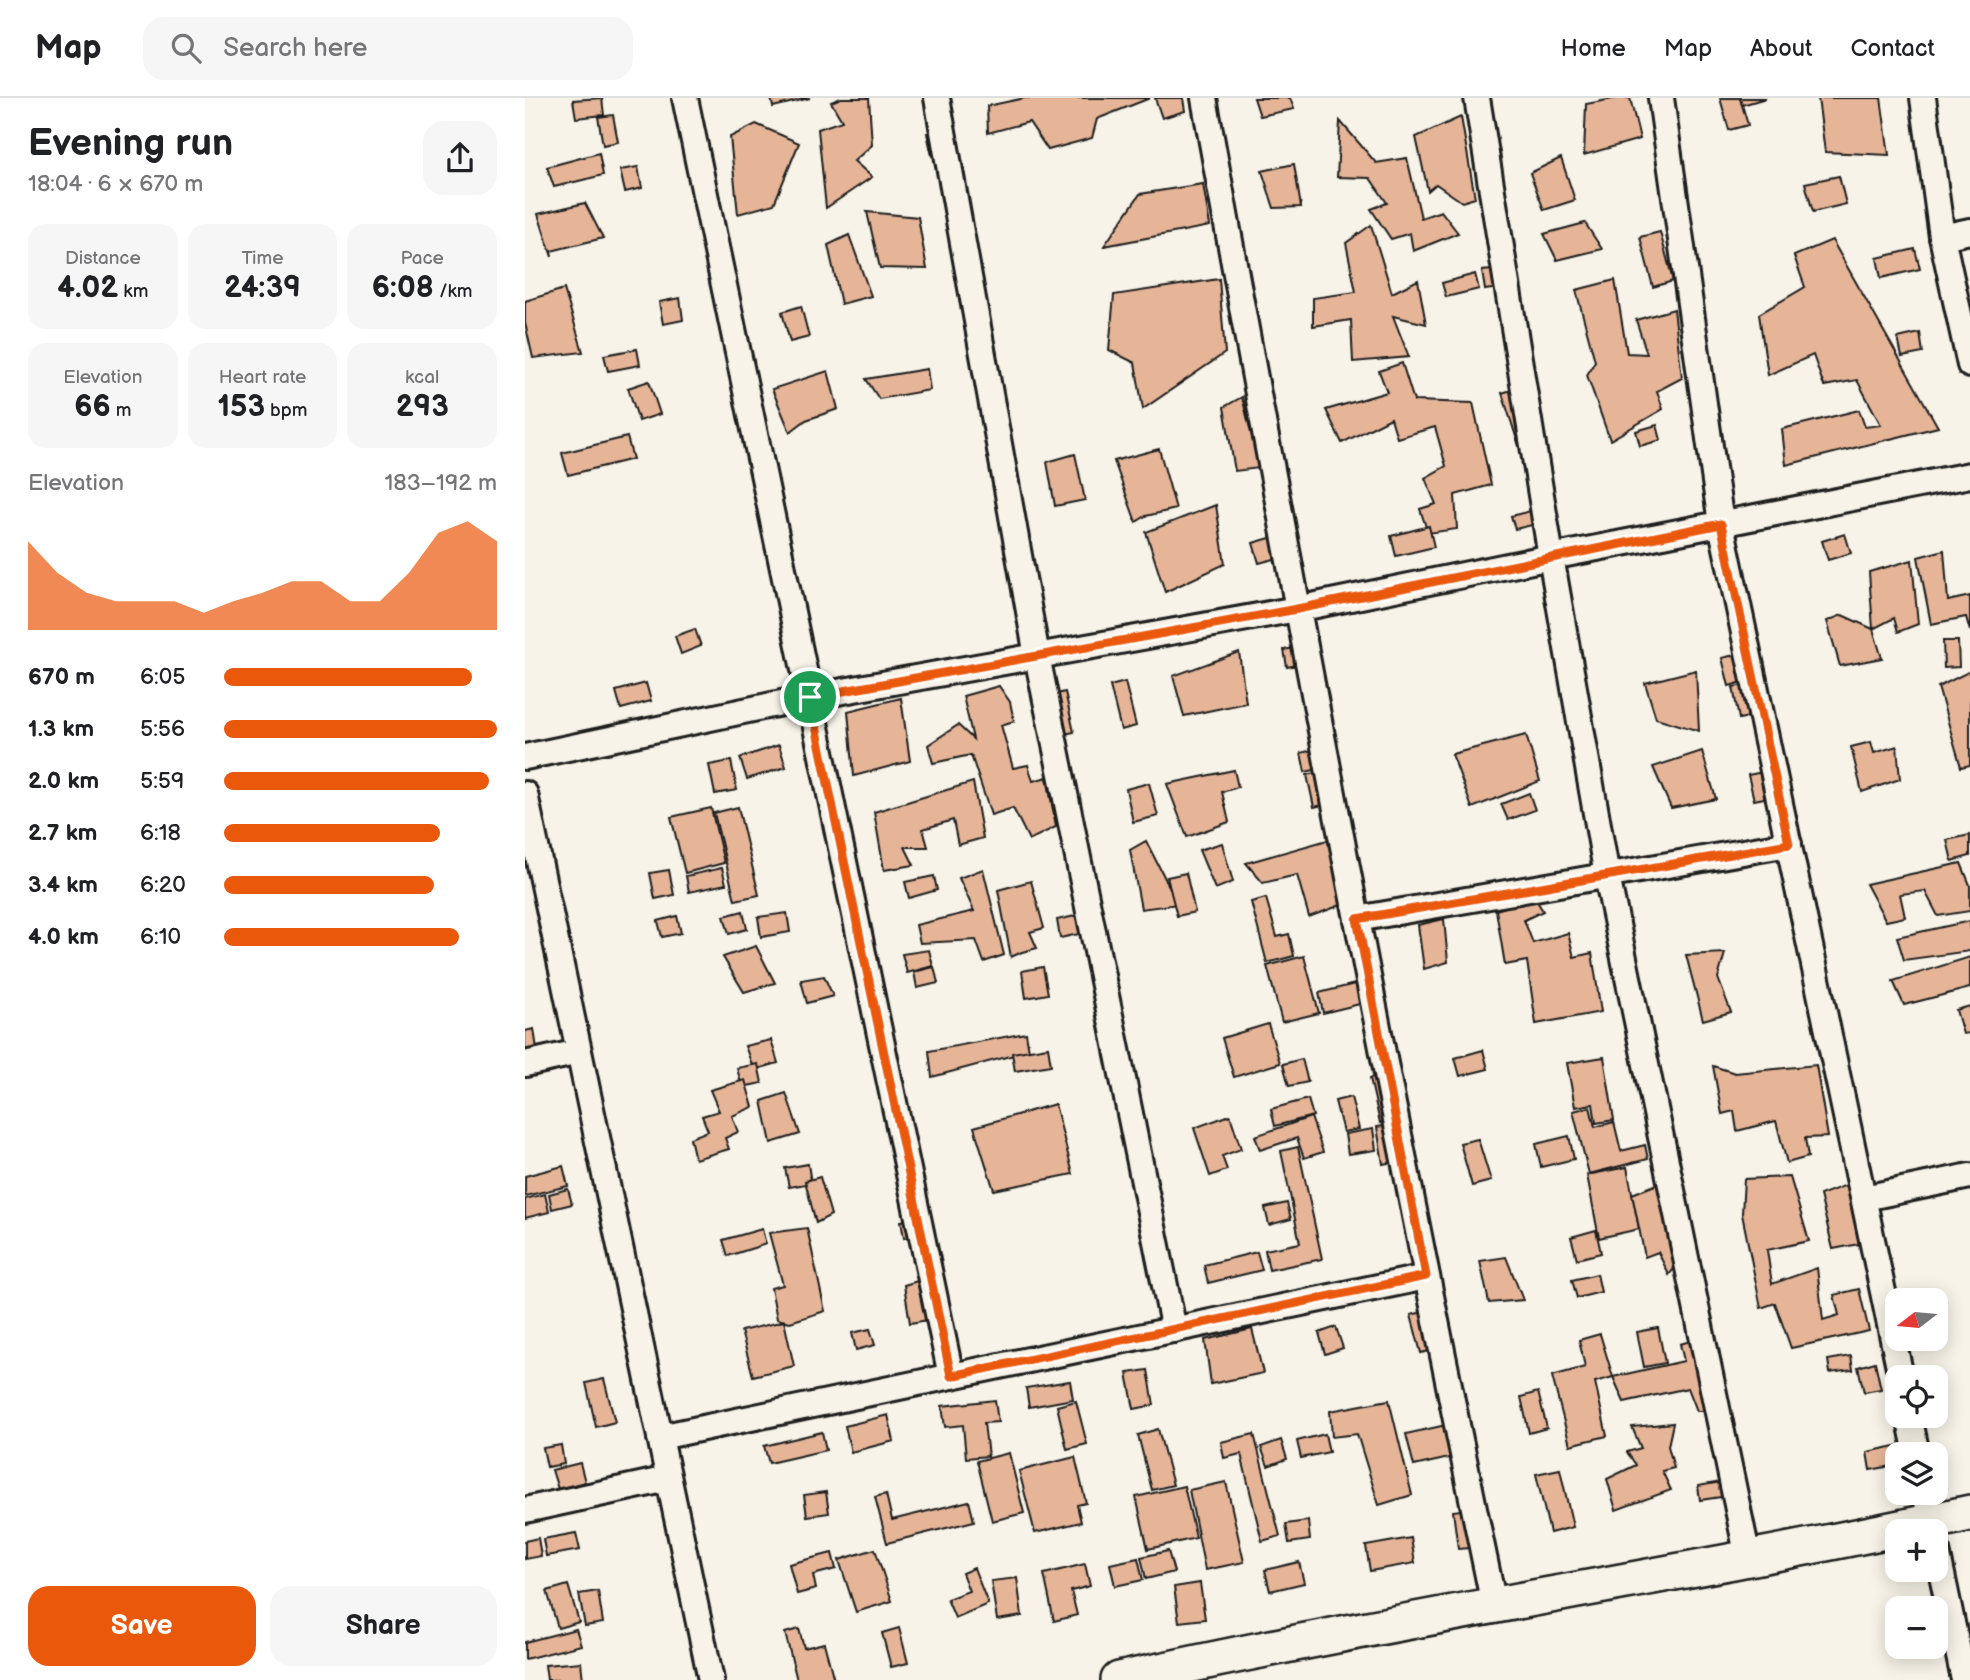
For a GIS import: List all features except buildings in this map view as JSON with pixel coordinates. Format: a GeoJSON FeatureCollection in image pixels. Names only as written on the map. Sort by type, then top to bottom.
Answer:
{"type":"FeatureCollection","features":[{"type":"Feature","properties":{"kind":"street"},"geometry":{"type":"LineString","coordinates":[[685,98],[951,1376]]}},
{"type":"Feature","properties":{"kind":"street"},"geometry":{"type":"LineString","coordinates":[[937,98],[1037,656],[1174,1329]]}},
{"type":"Feature","properties":{"kind":"street"},"geometry":{"type":"LineString","coordinates":[[1204,98],[1297,609],[1426,1276],[1494,1605]]}},
{"type":"Feature","properties":{"kind":"street"},"geometry":{"type":"LineString","coordinates":[[1477,98],[1551,557],[1607,876],[1748,1558]]}},
{"type":"Feature","properties":{"kind":"street"},"geometry":{"type":"LineString","coordinates":[[1661,98],[1721,524],[1899,1365]]}},
{"type":"Feature","properties":{"kind":"street"},"geometry":{"type":"LineString","coordinates":[[1923,98],[1942,237],[1970,365]]}},
{"type":"Feature","properties":{"kind":"street"},"geometry":{"type":"LineString","coordinates":[[1942,237],[1970,231]]}},
{"type":"Feature","properties":{"kind":"street"},"geometry":{"type":"LineString","coordinates":[[525,757],[810,697],[1297,609],[1970,475]]}},
{"type":"Feature","properties":{"kind":"street"},"geometry":{"type":"LineString","coordinates":[[525,797],[711,1680]]}},
{"type":"Feature","properties":{"kind":"street"},"geometry":{"type":"LineString","coordinates":[[1357,919],[1789,844]]}},
{"type":"Feature","properties":{"kind":"street"},"geometry":{"type":"LineString","coordinates":[[525,1064],[579,1052]]}},
{"type":"Feature","properties":{"kind":"street"},"geometry":{"type":"LineString","coordinates":[[1864,1198],[1970,1176]]}},
{"type":"Feature","properties":{"kind":"street"},"geometry":{"type":"LineString","coordinates":[[660,1437],[1426,1276]]}},
{"type":"Feature","properties":{"kind":"street"},"geometry":{"type":"LineString","coordinates":[[525,1510],[668,1479]]}},
{"type":"Feature","properties":{"kind":"street"},"geometry":{"type":"LineString","coordinates":[[1944,1519],[1970,1513]]}},
{"type":"Feature","properties":{"kind":"street"},"geometry":{"type":"LineString","coordinates":[[1119,1680],[1182,1673],[1343,1633],[1885,1531]]}},
{"type":"Feature","properties":{"kind":"street"},"geometry":{"type":"LineString","coordinates":[[1944,1582],[1964,1680]]}},
{"type":"Feature","properties":{"kind":"route"},"geometry":{"type":"LineString","coordinates":[[1721,524],[1789,844],[1357,919],[1426,1276],[951,1376],[810,697],[1297,609],[1721,524]]}}]}
